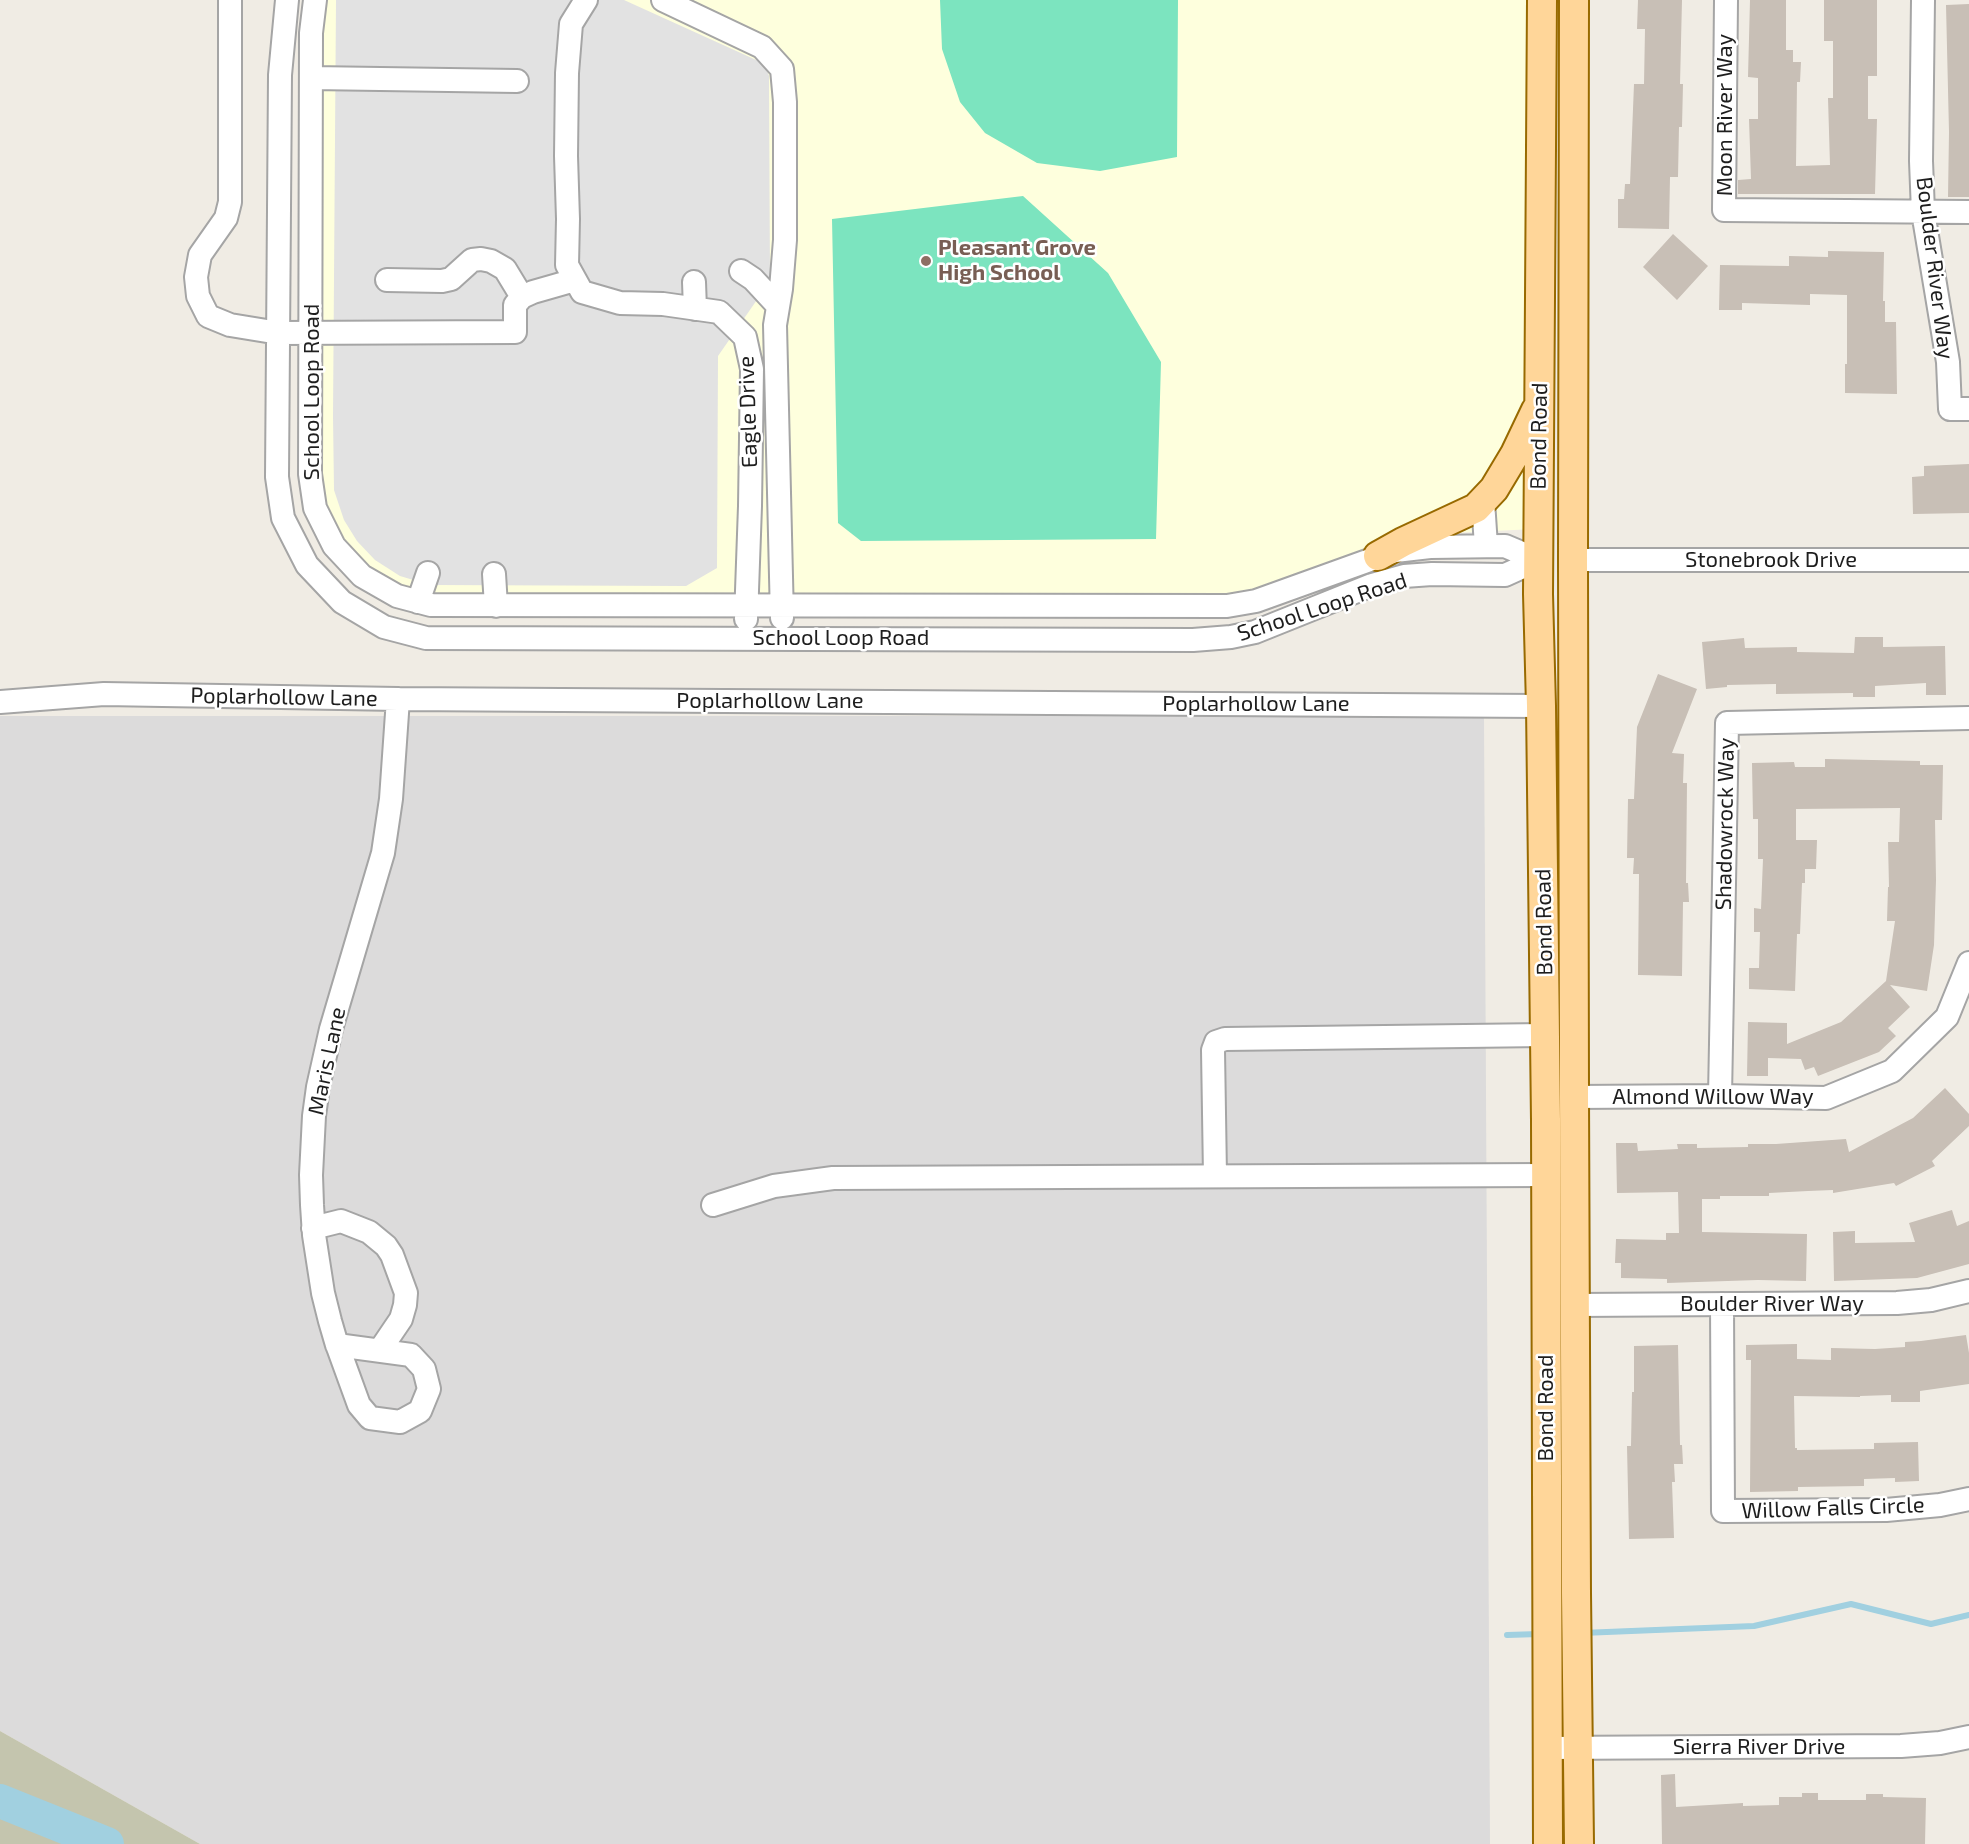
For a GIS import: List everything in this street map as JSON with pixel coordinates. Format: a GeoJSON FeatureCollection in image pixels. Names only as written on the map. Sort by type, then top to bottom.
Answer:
{"type":"FeatureCollection","features":[{"type":"Feature","properties":{"kind":"main road","name":"Bond Road"},"geometry":{"type":"LineString","coordinates":[[1542,0],[1538,560],[1546,1120],[1548,1844]]}},
{"type":"Feature","properties":{"kind":"main road","name":"Bond Road"},"geometry":{"type":"LineString","coordinates":[[1574,0],[1574,1097],[1576,1685],[1579,1844]]}},
{"type":"Feature","properties":{"kind":"main road"},"geometry":{"type":"LineString","coordinates":[[1378,556],[1476,507],[1483,501],[1494,489],[1515,454],[1540,403]]}},
{"type":"Feature","properties":{"kind":"main road"},"geometry":{"type":"LineString","coordinates":[[1538,560],[1573,560]]}},
{"type":"Feature","properties":{"kind":"main road"},"geometry":{"type":"LineString","coordinates":[[1546,1120],[1558,1142],[1560,1286],[1563,1294],[1575,1305]]}},
{"type":"Feature","properties":{"kind":"street"},"geometry":{"type":"LineString","coordinates":[[230,0],[230,202],[226,218],[200,255],[196,277],[198,296],[208,316],[230,325],[279,333],[515,332],[515,305],[522,297],[575,280],[567,265],[567,73],[571,24],[586,0]]}},
{"type":"Feature","properties":{"kind":"street","name":"School Loop Road"},"geometry":{"type":"LineString","coordinates":[[287,0],[280,75],[277,477],[284,518],[307,566],[342,602],[384,627],[426,638],[1193,640],[1232,638],[1255,632],[1372,585],[1404,576],[1505,575],[1538,560]]}},
{"type":"Feature","properties":{"kind":"street","name":"School Loop Road"},"geometry":{"type":"LineString","coordinates":[[315,0],[311,33],[309,474],[315,508],[334,546],[362,576],[397,596],[431,605],[496,606],[1227,606],[1256,601],[1395,551],[1430,547],[1505,546],[1538,560]]}},
{"type":"Feature","properties":{"kind":"street","name":"Eagle Drive"},"geometry":{"type":"LineString","coordinates":[[663,0],[762,48],[782,69],[784,240],[775,325],[782,638]]}},
{"type":"Feature","properties":{"kind":"street","name":"Moon River Way"},"geometry":{"type":"LineString","coordinates":[[1726,0],[1724,210],[1923,212]]}},
{"type":"Feature","properties":{"kind":"street","name":"Boulder River Way"},"geometry":{"type":"LineString","coordinates":[[1923,0],[1923,212],[1948,362],[1950,409],[1969,409]]}},
{"type":"Feature","properties":{"kind":"street"},"geometry":{"type":"LineString","coordinates":[[312,78],[517,81]]}},
{"type":"Feature","properties":{"kind":"street"},"geometry":{"type":"LineString","coordinates":[[1923,212],[1969,212]]}},
{"type":"Feature","properties":{"kind":"street"},"geometry":{"type":"LineString","coordinates":[[387,280],[442,281],[451,279],[472,260],[481,259],[491,261],[505,269],[522,297]]}},
{"type":"Feature","properties":{"kind":"street"},"geometry":{"type":"LineString","coordinates":[[741,271],[753,279],[778,306]]}},
{"type":"Feature","properties":{"kind":"street","name":"Eagle Drive"},"geometry":{"type":"LineString","coordinates":[[575,280],[582,292],[620,303],[663,304],[719,312],[745,337],[752,369],[746,638]]}},
{"type":"Feature","properties":{"kind":"street"},"geometry":{"type":"LineString","coordinates":[[694,282],[695,309]]}},
{"type":"Feature","properties":{"kind":"street"},"geometry":{"type":"LineString","coordinates":[[1483,501],[1486,546]]}},
{"type":"Feature","properties":{"kind":"street","name":"Stonebrook Drive"},"geometry":{"type":"LineString","coordinates":[[1573,560],[1969,560]]}},
{"type":"Feature","properties":{"kind":"street"},"geometry":{"type":"LineString","coordinates":[[418,602],[428,573]]}},
{"type":"Feature","properties":{"kind":"street"},"geometry":{"type":"LineString","coordinates":[[494,574],[496,606]]}},
{"type":"Feature","properties":{"kind":"street","name":"Poplarhollow Lane"},"geometry":{"type":"LineString","coordinates":[[0,702],[41,697],[104,694],[398,699],[1541,706]]}},
{"type":"Feature","properties":{"kind":"street","name":"Maris Lane"},"geometry":{"type":"LineString","coordinates":[[380,1350],[411,1355],[424,1369],[429,1389],[420,1411],[400,1422],[370,1418],[359,1405],[337,1345],[323,1293],[313,1228],[311,1175],[314,1116],[331,1029],[383,853],[393,782],[398,699]]}},
{"type":"Feature","properties":{"kind":"street","name":"Shadowrock Way"},"geometry":{"type":"LineString","coordinates":[[1720,1096],[1727,723],[1969,718]]}},
{"type":"Feature","properties":{"kind":"street","name":"Almond Willow Way"},"geometry":{"type":"LineString","coordinates":[[1574,1097],[1826,1098],[1892,1071],[1947,1017],[1969,963]]}},
{"type":"Feature","properties":{"kind":"street"},"geometry":{"type":"LineString","coordinates":[[1215,1176],[1213,1050],[1216,1042],[1225,1039],[1545,1035]]}},
{"type":"Feature","properties":{"kind":"street"},"geometry":{"type":"LineString","coordinates":[[714,1205],[774,1186],[833,1178],[1546,1175]]}},
{"type":"Feature","properties":{"kind":"street"},"geometry":{"type":"LineString","coordinates":[[313,1228],[341,1221],[369,1232],[386,1246],[392,1255],[406,1293],[401,1319],[380,1350],[337,1345]]}},
{"type":"Feature","properties":{"kind":"street","name":"Boulder River Way"},"geometry":{"type":"LineString","coordinates":[[1575,1305],[1897,1303],[1931,1300],[1969,1291]]}},
{"type":"Feature","properties":{"kind":"street","name":"Willow Falls Circle"},"geometry":{"type":"LineString","coordinates":[[1722,1304],[1723,1511],[1886,1510],[1940,1505],[1969,1499]]}},
{"type":"Feature","properties":{"kind":"street","name":"Sierra River Drive"},"geometry":{"type":"LineString","coordinates":[[1548,1748],[1901,1746],[1940,1743],[1969,1737]]}},
{"type":"Feature","properties":{"kind":"shaded area","name":"Pleasant Grove High School"},"geometry":{"type":"Polygon","coordinates":[[[322,0],[1532,0],[1535,529],[1410,535],[1253,595],[405,596],[355,568],[318,508],[322,0]]]}},
{"type":"Feature","properties":{"kind":"shaded area"},"geometry":{"type":"Polygon","coordinates":[[[336,0],[624,0],[765,64],[769,76],[770,281],[718,356],[717,568],[686,586],[430,585],[400,576],[375,560],[357,541],[344,520],[334,490],[336,0]]]}},
{"type":"Feature","properties":{"kind":"shaded area"},"geometry":{"type":"Polygon","coordinates":[[[0,716],[1484,716],[1490,1844],[200,1844],[0,1731],[0,716]]]}},
{"type":"Feature","properties":{"kind":"shaded area"},"geometry":{"type":"Polygon","coordinates":[[[0,1731],[200,1844],[0,1844],[0,1731]]]}},
{"type":"Feature","properties":{"kind":"green space"},"geometry":{"type":"Polygon","coordinates":[[[940,0],[1178,0],[1177,157],[1100,171],[1037,163],[985,133],[960,102],[942,49],[940,0]]]}},
{"type":"Feature","properties":{"kind":"green space"},"geometry":{"type":"Polygon","coordinates":[[[1023,196],[1108,273],[1161,362],[1156,539],[861,541],[838,523],[832,219],[1023,196]]]}},
{"type":"Feature","properties":{"kind":"building"},"geometry":{"type":"Polygon","coordinates":[[[1638,0],[1682,0],[1680,84],[1683,84],[1682,127],[1679,127],[1678,177],[1670,177],[1669,229],[1618,228],[1618,199],[1624,199],[1625,184],[1630,184],[1634,84],[1644,84],[1645,29],[1637,29],[1638,0]]]}},
{"type":"Feature","properties":{"kind":"building"},"geometry":{"type":"Polygon","coordinates":[[[1750,0],[1786,0],[1786,50],[1793,50],[1793,62],[1801,62],[1800,82],[1797,82],[1796,166],[1830,165],[1828,98],[1833,98],[1833,41],[1824,41],[1824,0],[1877,0],[1877,76],[1868,76],[1868,119],[1877,119],[1875,194],[1738,194],[1738,180],[1751,179],[1749,119],[1758,119],[1758,78],[1748,77],[1750,0]]]}},
{"type":"Feature","properties":{"kind":"building"},"geometry":{"type":"Polygon","coordinates":[[[1969,4],[1969,197],[1948,197],[1946,5],[1969,4]]]}},
{"type":"Feature","properties":{"kind":"building"},"geometry":{"type":"Polygon","coordinates":[[[1673,234],[1708,266],[1677,300],[1643,267],[1673,234]]]}},
{"type":"Feature","properties":{"kind":"building"},"geometry":{"type":"Polygon","coordinates":[[[1828,251],[1884,252],[1885,322],[1896,322],[1897,394],[1845,393],[1847,295],[1810,294],[1810,305],[1742,303],[1742,310],[1719,310],[1720,265],[1789,266],[1789,256],[1828,257],[1828,251]]]}},
{"type":"Feature","properties":{"kind":"building"},"geometry":{"type":"Polygon","coordinates":[[[1969,464],[1969,513],[1913,514],[1912,477],[1924,476],[1924,466],[1969,464]]]}},
{"type":"Feature","properties":{"kind":"building"},"geometry":{"type":"Polygon","coordinates":[[[1855,637],[1883,637],[1883,647],[1945,646],[1946,695],[1926,695],[1926,683],[1875,686],[1875,697],[1853,697],[1853,693],[1776,694],[1776,684],[1727,685],[1727,687],[1706,689],[1702,642],[1744,638],[1745,648],[1797,647],[1797,652],[1854,653],[1855,637]]]}},
{"type":"Feature","properties":{"kind":"building"},"geometry":{"type":"Polygon","coordinates":[[[1658,674],[1697,689],[1672,753],[1684,754],[1683,783],[1687,783],[1686,883],[1688,883],[1689,902],[1683,902],[1682,976],[1638,975],[1639,874],[1633,874],[1634,858],[1627,858],[1628,799],[1634,799],[1637,727],[1658,674]]]}},
{"type":"Feature","properties":{"kind":"building"},"geometry":{"type":"Polygon","coordinates":[[[1825,759],[1920,761],[1920,765],[1943,765],[1942,820],[1935,820],[1934,945],[1927,991],[1890,985],[1910,1007],[1888,1028],[1896,1036],[1879,1052],[1818,1076],[1814,1067],[1805,1070],[1801,1059],[1768,1058],[1768,1076],[1747,1076],[1748,1022],[1787,1023],[1787,1044],[1841,1022],[1886,981],[1895,921],[1887,921],[1888,842],[1899,842],[1900,808],[1796,809],[1796,840],[1817,840],[1816,869],[1805,869],[1805,883],[1802,883],[1795,991],[1749,989],[1749,968],[1759,968],[1760,932],[1754,932],[1754,908],[1761,909],[1763,859],[1758,859],[1758,819],[1753,819],[1752,763],[1794,762],[1795,767],[1825,767],[1825,759]]]}},
{"type":"Feature","properties":{"kind":"building"},"geometry":{"type":"Polygon","coordinates":[[[1945,1088],[1969,1114],[1969,1126],[1932,1161],[1935,1166],[1896,1186],[1894,1183],[1833,1193],[1833,1190],[1808,1191],[1769,1193],[1769,1196],[1720,1196],[1720,1199],[1702,1199],[1702,1232],[1807,1234],[1806,1281],[1667,1283],[1667,1279],[1621,1278],[1621,1263],[1615,1263],[1616,1239],[1666,1240],[1666,1233],[1679,1233],[1678,1192],[1617,1193],[1616,1143],[1637,1143],[1638,1151],[1678,1149],[1677,1144],[1697,1144],[1697,1148],[1748,1147],[1748,1144],[1846,1139],[1849,1152],[1913,1118],[1945,1088]]]}},
{"type":"Feature","properties":{"kind":"building"},"geometry":{"type":"Polygon","coordinates":[[[1952,1210],[1957,1226],[1969,1221],[1969,1264],[1917,1278],[1834,1281],[1833,1232],[1855,1231],[1855,1243],[1915,1242],[1909,1223],[1952,1210]]]}},
{"type":"Feature","properties":{"kind":"building"},"geometry":{"type":"Polygon","coordinates":[[[1966,1335],[1969,1353],[1969,1384],[1920,1391],[1920,1402],[1891,1402],[1891,1395],[1794,1396],[1795,1448],[1797,1450],[1874,1449],[1874,1443],[1918,1442],[1919,1481],[1895,1482],[1895,1478],[1864,1479],[1864,1486],[1798,1487],[1798,1491],[1750,1492],[1751,1360],[1746,1360],[1746,1345],[1797,1344],[1797,1359],[1831,1360],[1831,1348],[1905,1347],[1905,1342],[1966,1335]]]}},
{"type":"Feature","properties":{"kind":"building"},"geometry":{"type":"Polygon","coordinates":[[[1678,1345],[1680,1445],[1682,1445],[1683,1464],[1674,1464],[1675,1482],[1672,1482],[1674,1538],[1629,1539],[1627,1446],[1631,1446],[1634,1346],[1678,1345]]]}},
{"type":"Feature","properties":{"kind":"building"},"geometry":{"type":"Polygon","coordinates":[[[1675,1774],[1676,1807],[1743,1803],[1743,1806],[1779,1805],[1779,1797],[1802,1797],[1802,1793],[1818,1793],[1818,1800],[1866,1800],[1866,1794],[1883,1794],[1883,1797],[1926,1798],[1925,1844],[1662,1844],[1661,1775],[1675,1774]]]}},
{"type":"Feature","properties":{"kind":"waterway"},"geometry":{"type":"LineString","coordinates":[[1582,1633],[1754,1626],[1851,1604],[1931,1624],[1969,1615]]}},
{"type":"Feature","properties":{"kind":"waterway"},"geometry":{"type":"LineString","coordinates":[[1507,1635],[1539,1634]]}},
{"type":"Feature","properties":{"kind":"waterway"},"geometry":{"type":"LineString","coordinates":[[0,1801],[107,1844]]}},
{"type":"Feature","properties":{"kind":"place","name":"Pleasant Grove High School"},"geometry":{"type":"Point","coordinates":[926,261]}}]}
